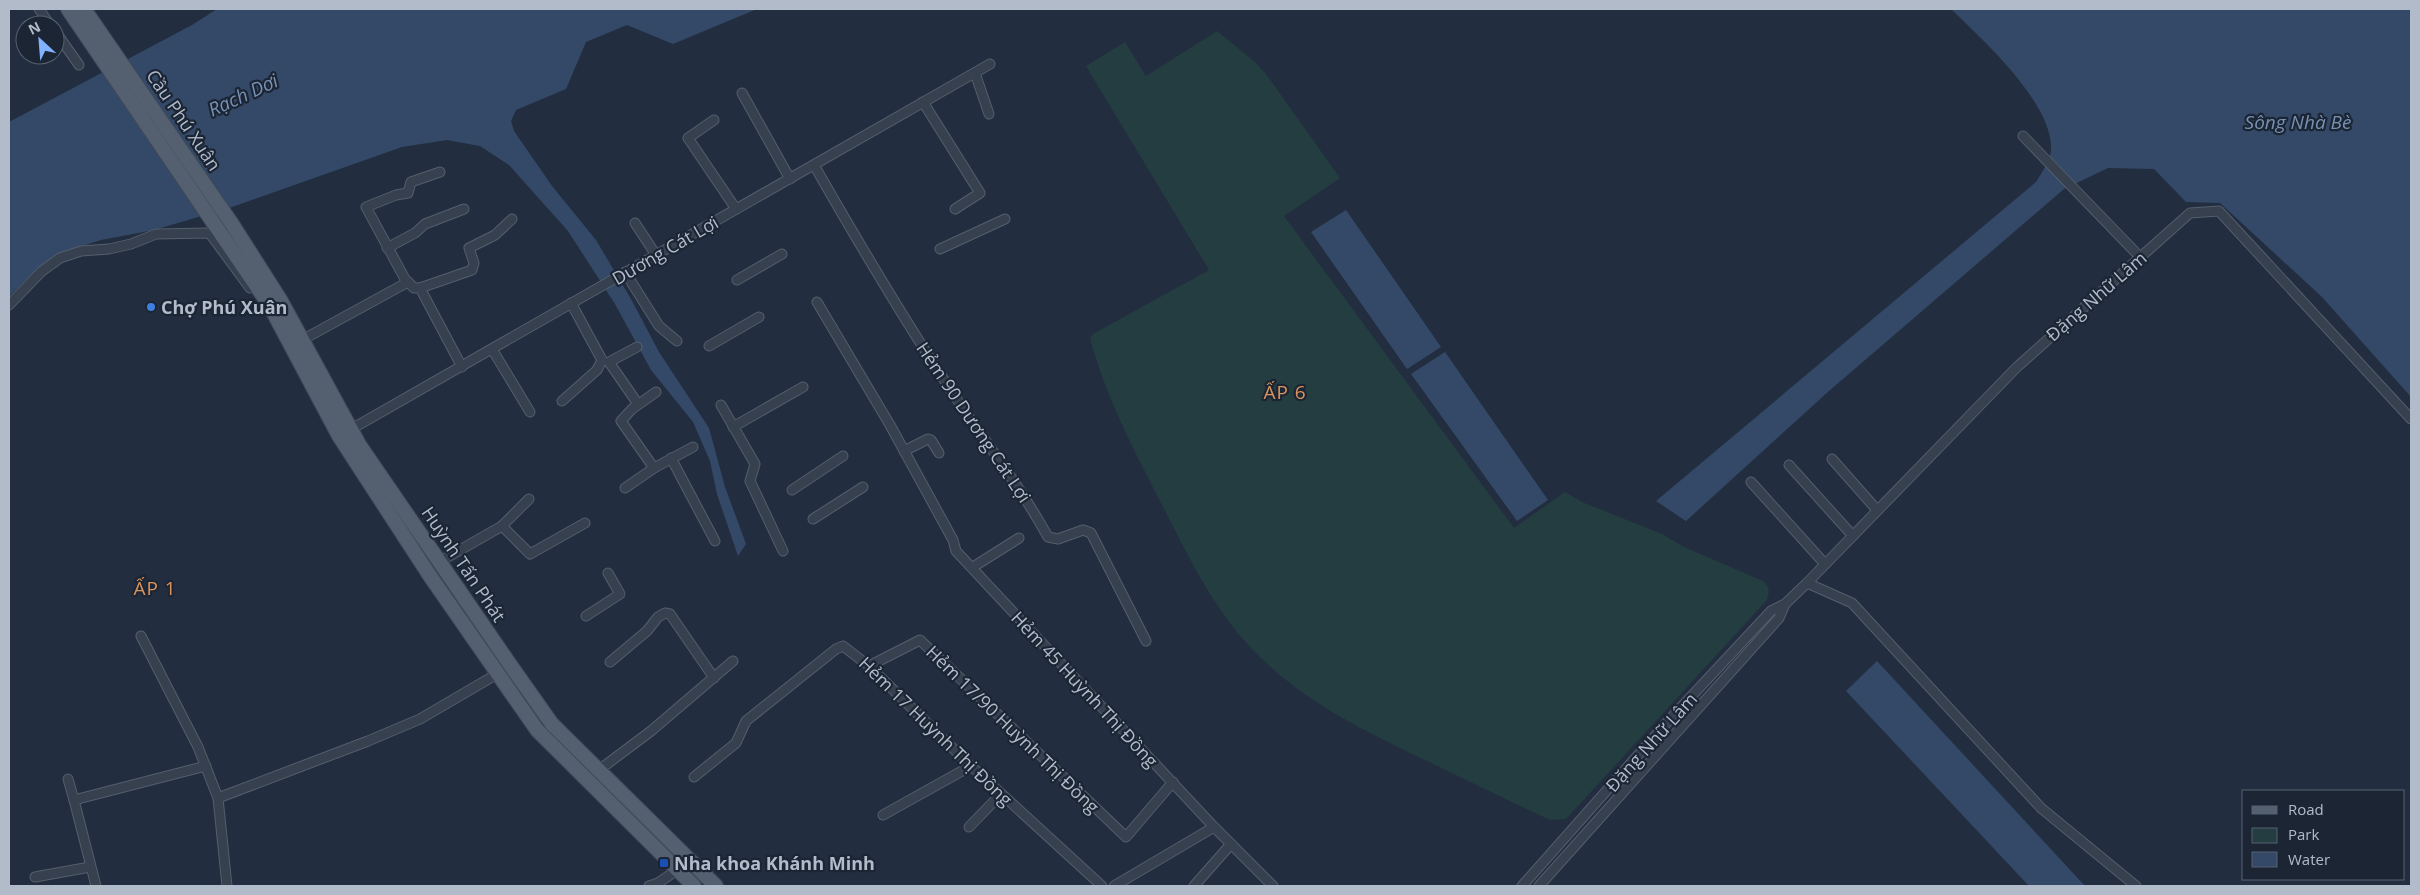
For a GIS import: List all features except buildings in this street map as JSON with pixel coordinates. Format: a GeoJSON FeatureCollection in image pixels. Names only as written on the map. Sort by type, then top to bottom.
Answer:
{"type":"FeatureCollection","features":[{"type":"Feature","properties":{"kind":"main road"},"geometry":{"type":"LineString","coordinates":[[68,9],[100,42]]}},
{"type":"Feature","properties":{"kind":"main road"},"geometry":{"type":"LineString","coordinates":[[84,9],[100,42]]}},
{"type":"Feature","properties":{"kind":"main road","name":"Cầu Phú Xuân"},"geometry":{"type":"LineString","coordinates":[[100,42],[226,227]]}},
{"type":"Feature","properties":{"kind":"main road","name":"Huỳnh Tấn Phát"},"geometry":{"type":"LineString","coordinates":[[226,227],[270,306],[296,341],[345,432],[430,576],[497,674],[537,730],[694,886]]}},
{"type":"Feature","properties":{"kind":"main road","name":"Huỳnh Tấn Phát"},"geometry":{"type":"LineString","coordinates":[[345,432],[552,724],[716,886]]}},
{"type":"Feature","properties":{"kind":"main road"},"geometry":{"type":"LineString","coordinates":[[497,674],[510,666]]}},
{"type":"Feature","properties":{"kind":"street"},"geometry":{"type":"LineString","coordinates":[[65,45],[79,65]]}},
{"type":"Feature","properties":{"kind":"street","name":"Dương Cát Lợi"},"geometry":{"type":"LineString","coordinates":[[345,432],[462,367],[990,64]]}},
{"type":"Feature","properties":{"kind":"street"},"geometry":{"type":"LineString","coordinates":[[975,73],[989,114]]}},
{"type":"Feature","properties":{"kind":"street"},"geometry":{"type":"LineString","coordinates":[[742,93],[790,178]]}},
{"type":"Feature","properties":{"kind":"street"},"geometry":{"type":"LineString","coordinates":[[923,102],[980,193],[955,209]]}},
{"type":"Feature","properties":{"kind":"street"},"geometry":{"type":"LineString","coordinates":[[714,120],[688,138],[736,209]]}},
{"type":"Feature","properties":{"kind":"street"},"geometry":{"type":"LineString","coordinates":[[2023,136],[2141,258]]}},
{"type":"Feature","properties":{"kind":"street","name":"Hẻm 90 Dương Cát Lợi"},"geometry":{"type":"LineString","coordinates":[[814,165],[899,310],[953,393],[1028,500],[1048,537],[1058,539],[1083,530],[1091,532],[1146,641]]}},
{"type":"Feature","properties":{"kind":"street"},"geometry":{"type":"LineString","coordinates":[[440,172],[411,182],[408,193],[396,195],[366,206],[387,248],[408,282],[414,288],[420,288],[472,270],[474,264],[469,248],[495,234],[512,219]]}},
{"type":"Feature","properties":{"kind":"street"},"geometry":{"type":"LineString","coordinates":[[387,248],[415,233],[424,224],[464,209]]}},
{"type":"Feature","properties":{"kind":"street","name":"Đặng Nhữ Lâm"},"geometry":{"type":"LineString","coordinates":[[1522,886],[1728,656],[1771,611],[1785,604],[2017,367],[2190,213],[2219,210],[2411,419]]}},
{"type":"Feature","properties":{"kind":"street"},"geometry":{"type":"LineString","coordinates":[[940,249],[1005,219]]}},
{"type":"Feature","properties":{"kind":"street"},"geometry":{"type":"LineString","coordinates":[[635,223],[656,255]]}},
{"type":"Feature","properties":{"kind":"street"},"geometry":{"type":"LineString","coordinates":[[9,305],[42,271],[60,258],[81,252],[131,244],[156,234],[207,233],[214,238],[248,286],[284,344],[296,341],[408,282]]}},
{"type":"Feature","properties":{"kind":"street"},"geometry":{"type":"LineString","coordinates":[[737,280],[782,254]]}},
{"type":"Feature","properties":{"kind":"street"},"geometry":{"type":"LineString","coordinates":[[624,273],[659,326],[676,341]]}},
{"type":"Feature","properties":{"kind":"street"},"geometry":{"type":"LineString","coordinates":[[420,288],[462,367]]}},
{"type":"Feature","properties":{"kind":"street"},"geometry":{"type":"LineString","coordinates":[[817,302],[904,451],[928,438],[939,453]]}},
{"type":"Feature","properties":{"kind":"street"},"geometry":{"type":"LineString","coordinates":[[562,401],[597,370],[602,360],[572,303]]}},
{"type":"Feature","properties":{"kind":"street"},"geometry":{"type":"LineString","coordinates":[[709,346],[759,317]]}},
{"type":"Feature","properties":{"kind":"street"},"geometry":{"type":"LineString","coordinates":[[638,347],[609,362],[638,404]]}},
{"type":"Feature","properties":{"kind":"street"},"geometry":{"type":"LineString","coordinates":[[492,349],[530,412]]}},
{"type":"Feature","properties":{"kind":"street"},"geometry":{"type":"LineString","coordinates":[[733,427],[803,387]]}},
{"type":"Feature","properties":{"kind":"street"},"geometry":{"type":"LineString","coordinates":[[654,468],[621,421],[621,418],[656,392]]}},
{"type":"Feature","properties":{"kind":"street"},"geometry":{"type":"LineString","coordinates":[[721,405],[755,464],[750,481],[782,551]]}},
{"type":"Feature","properties":{"kind":"street"},"geometry":{"type":"LineString","coordinates":[[624,488],[654,468],[693,447]]}},
{"type":"Feature","properties":{"kind":"street","name":"Hẻm 45 Huỳnh Thị Đồng"},"geometry":{"type":"LineString","coordinates":[[904,451],[953,540],[956,550],[1214,827],[1273,886]]}},
{"type":"Feature","properties":{"kind":"street"},"geometry":{"type":"LineString","coordinates":[[792,490],[843,456]]}},
{"type":"Feature","properties":{"kind":"street"},"geometry":{"type":"LineString","coordinates":[[671,458],[715,541]]}},
{"type":"Feature","properties":{"kind":"street"},"geometry":{"type":"LineString","coordinates":[[1832,459],[1877,510]]}},
{"type":"Feature","properties":{"kind":"street"},"geometry":{"type":"LineString","coordinates":[[1789,465],[1853,536]]}},
{"type":"Feature","properties":{"kind":"street"},"geometry":{"type":"LineString","coordinates":[[1751,482],[1825,564]]}},
{"type":"Feature","properties":{"kind":"street"},"geometry":{"type":"LineString","coordinates":[[813,519],[863,487]]}},
{"type":"Feature","properties":{"kind":"street"},"geometry":{"type":"LineString","coordinates":[[438,562],[502,526],[529,499]]}},
{"type":"Feature","properties":{"kind":"street"},"geometry":{"type":"LineString","coordinates":[[502,526],[530,554],[585,523]]}},
{"type":"Feature","properties":{"kind":"street"},"geometry":{"type":"LineString","coordinates":[[973,567],[1019,538]]}},
{"type":"Feature","properties":{"kind":"street"},"geometry":{"type":"LineString","coordinates":[[586,616],[620,594],[608,573]]}},
{"type":"Feature","properties":{"kind":"street"},"geometry":{"type":"LineString","coordinates":[[1806,583],[1852,603],[2041,808],[2136,886]]}},
{"type":"Feature","properties":{"kind":"street","name":"Đặng Nhữ Lâm"},"geometry":{"type":"LineString","coordinates":[[1539,886],[1779,618],[1785,604]]}},
{"type":"Feature","properties":{"kind":"street"},"geometry":{"type":"LineString","coordinates":[[610,662],[647,631],[658,617],[670,614],[714,678]]}},
{"type":"Feature","properties":{"kind":"street"},"geometry":{"type":"LineString","coordinates":[[141,636],[206,766],[218,798],[227,886]]}},
{"type":"Feature","properties":{"kind":"street","name":"Hẻm 17/90 Huỳnh Thị Đồng"},"geometry":{"type":"LineString","coordinates":[[869,666],[920,640],[1126,836],[1173,782]]}},
{"type":"Feature","properties":{"kind":"street","name":"Hẻm 17 Huỳnh Thị Đồng"},"geometry":{"type":"LineString","coordinates":[[694,777],[736,742],[746,721],[836,649],[843,646],[869,666],[971,766],[1102,886]]}},
{"type":"Feature","properties":{"kind":"street"},"geometry":{"type":"LineString","coordinates":[[599,770],[651,731],[734,661]]}},
{"type":"Feature","properties":{"kind":"street"},"geometry":{"type":"LineString","coordinates":[[218,798],[368,741],[420,719],[497,674]]}},
{"type":"Feature","properties":{"kind":"street"},"geometry":{"type":"LineString","coordinates":[[74,800],[206,766]]}},
{"type":"Feature","properties":{"kind":"street"},"geometry":{"type":"LineString","coordinates":[[883,815],[971,766]]}},
{"type":"Feature","properties":{"kind":"street"},"geometry":{"type":"LineString","coordinates":[[68,779],[96,886]]}},
{"type":"Feature","properties":{"kind":"street"},"geometry":{"type":"LineString","coordinates":[[969,827],[1001,794]]}},
{"type":"Feature","properties":{"kind":"street"},"geometry":{"type":"LineString","coordinates":[[1114,886],[1214,827]]}},
{"type":"Feature","properties":{"kind":"street"},"geometry":{"type":"LineString","coordinates":[[1194,886],[1231,844]]}},
{"type":"Feature","properties":{"kind":"street"},"geometry":{"type":"LineString","coordinates":[[35,877],[90,867]]}},
{"type":"Feature","properties":{"kind":"street"},"geometry":{"type":"LineString","coordinates":[[649,886],[658,883],[677,870]]}},
{"type":"Feature","properties":{"kind":"green space"},"geometry":{"type":"Polygon","coordinates":[[[1217,31],[1254,61],[1266,74],[1340,178],[1284,216],[1514,528],[1565,492],[1582,502],[1662,534],[1684,547],[1763,581],[1768,588],[1769,593],[1766,601],[1566,819],[1550,820],[1355,725],[1313,700],[1274,670],[1240,636],[1201,580],[1111,400],[1090,338],[1093,334],[1209,270],[1086,66],[1125,42],[1146,76],[1217,31]]]}},
{"type":"Feature","properties":{"kind":"water","name":"Rạch Dơi"},"geometry":{"type":"Polygon","coordinates":[[[217,9],[757,9],[673,44],[627,25],[586,42],[566,89],[516,110],[511,121],[514,131],[552,186],[596,240],[631,299],[659,352],[709,428],[725,487],[746,544],[738,556],[717,494],[710,461],[693,422],[651,370],[615,304],[568,231],[509,165],[480,146],[447,140],[402,147],[232,207],[154,230],[101,240],[63,252],[31,275],[9,296],[9,122],[192,25],[217,9]]]}},
{"type":"Feature","properties":{"kind":"water","name":"Sông Nhà Bè"},"geometry":{"type":"Polygon","coordinates":[[[1951,9],[2411,9],[2411,397],[2322,297],[2220,203],[2186,202],[2154,169],[2108,168],[2064,189],[1829,391],[1686,521],[1656,501],[2036,182],[2043,171],[2051,151],[2049,133],[2041,113],[2014,74],[1951,9]]]}},
{"type":"Feature","properties":{"kind":"water"},"geometry":{"type":"Polygon","coordinates":[[[1346,210],[1441,347],[1407,369],[1311,232],[1346,210]]]}},
{"type":"Feature","properties":{"kind":"water"},"geometry":{"type":"Polygon","coordinates":[[[1445,352],[1548,500],[1517,521],[1411,374],[1445,352]]]}},
{"type":"Feature","properties":{"kind":"water"},"geometry":{"type":"Polygon","coordinates":[[[1877,661],[2085,886],[2029,886],[1846,691],[1877,661]]]}},
{"type":"Feature","properties":{"kind":"place","name":"Chợ Phú Xuân"},"geometry":{"type":"Point","coordinates":[151,307]}},
{"type":"Feature","properties":{"kind":"place","name":"Nha khoa Khánh Minh"},"geometry":{"type":"Point","coordinates":[664,863]}},
{"type":"Feature","properties":{"kind":"district","name":"ẤP 6"},"geometry":{"type":"Point","coordinates":[1285,392]}},
{"type":"Feature","properties":{"kind":"district","name":"ẤP 1"},"geometry":{"type":"Point","coordinates":[155,588]}}]}
